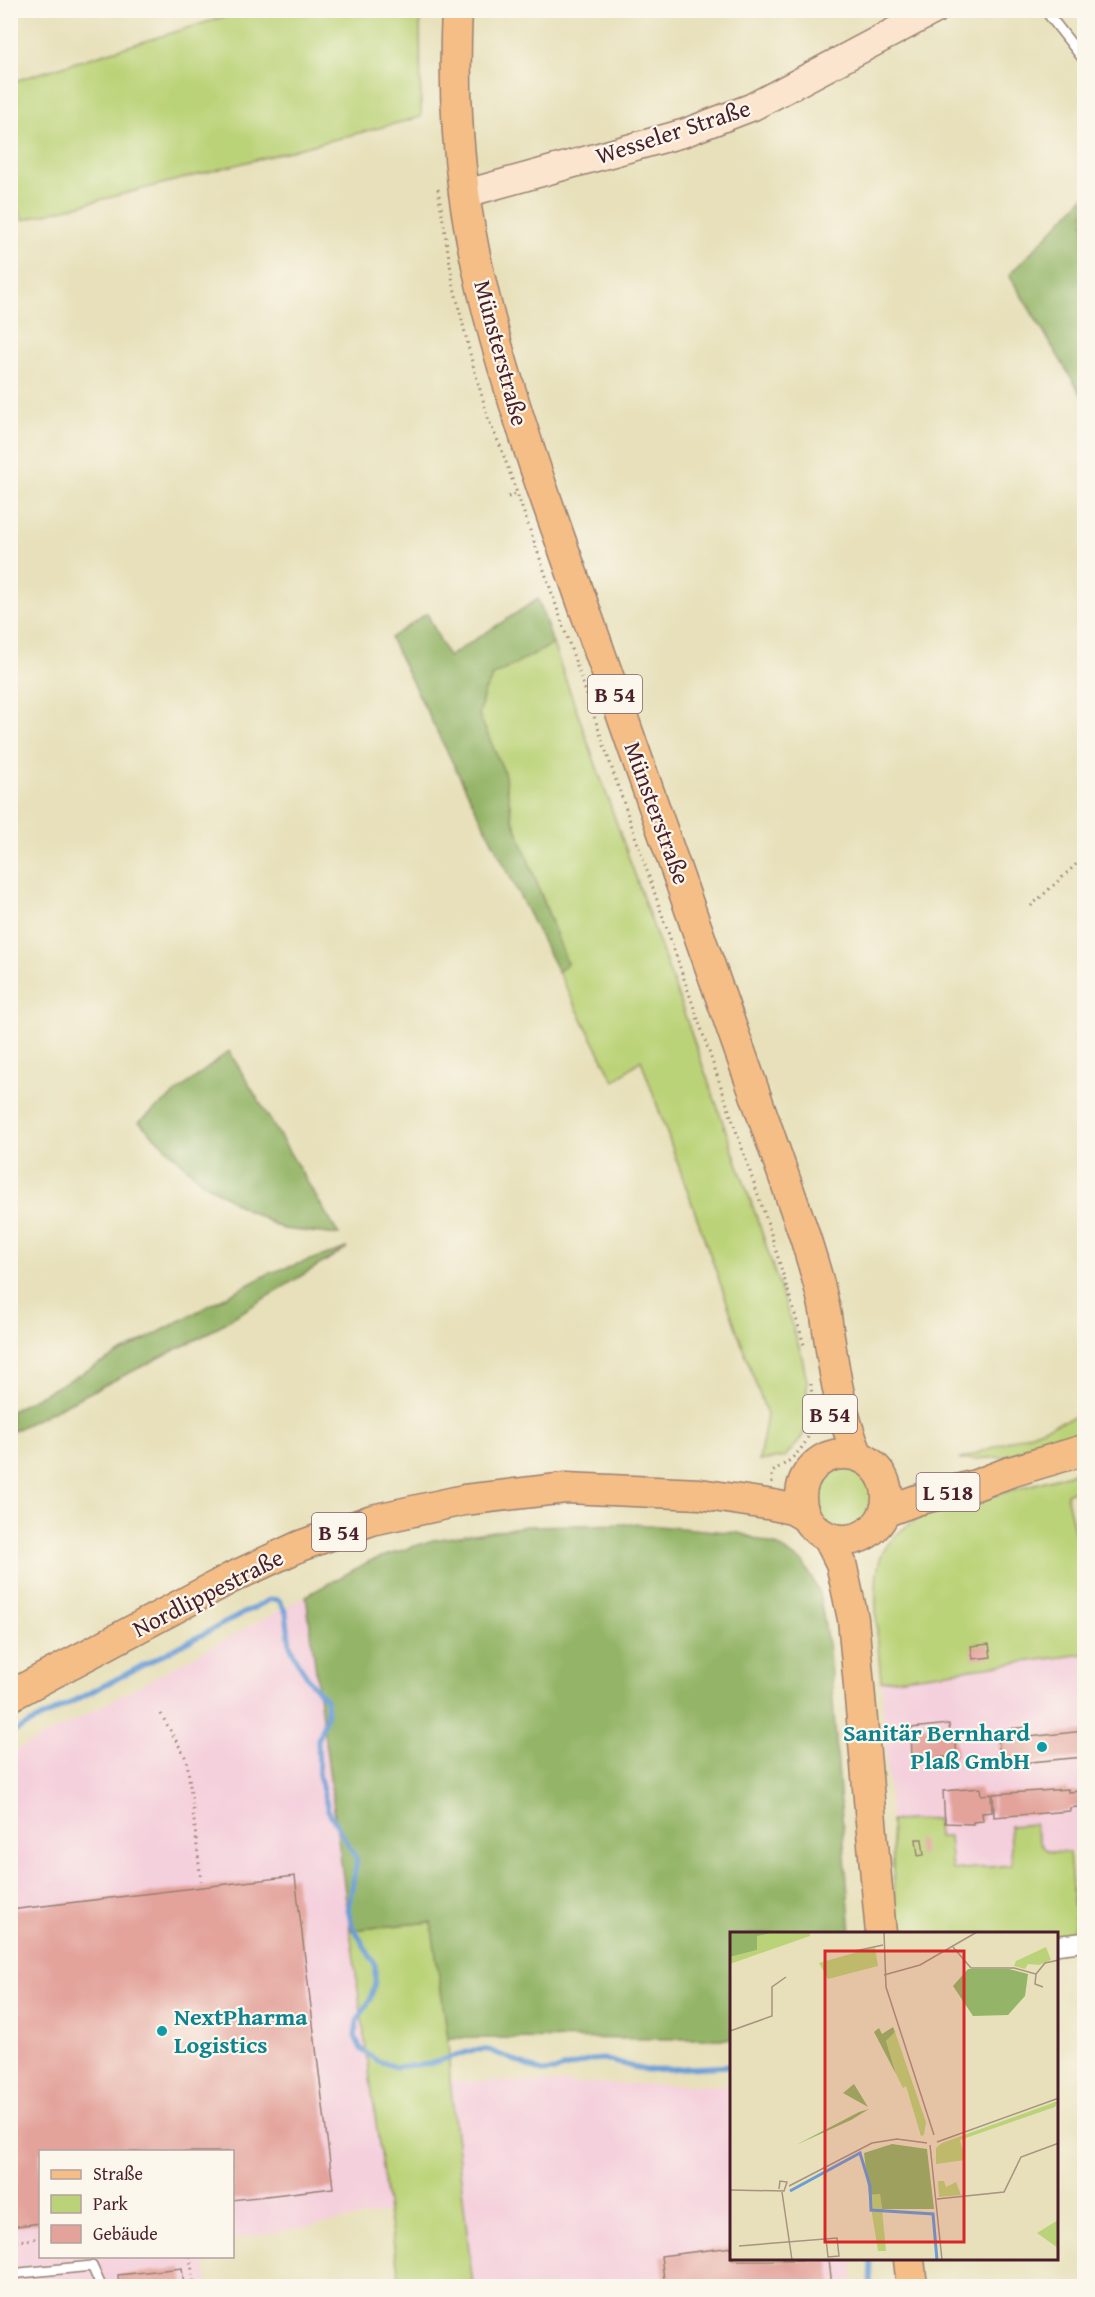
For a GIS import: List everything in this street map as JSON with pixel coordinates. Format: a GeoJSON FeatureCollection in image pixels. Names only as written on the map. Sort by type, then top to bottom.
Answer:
{"type":"FeatureCollection","features":[{"type":"Feature","properties":{"kind":"main road","name":"Münsterstraße"},"geometry":{"type":"LineString","coordinates":[[457,10],[458,134],[451,190],[481,283],[525,438],[814,1264],[825,1314],[822,1373],[828,1444],[814,1468]]}},
{"type":"Feature","properties":{"kind":"main road","name":"Münsterstraße"},"geometry":{"type":"LineString","coordinates":[[822,1373],[858,1456]]}},
{"type":"Feature","properties":{"kind":"main road","name":"L 518"},"geometry":{"type":"LineString","coordinates":[[884,1512],[1084,1450]]}},
{"type":"Feature","properties":{"kind":"main road"},"geometry":{"type":"LineString","coordinates":[[817,1527],[847,1540],[865,1534],[876,1526],[887,1502],[886,1489],[882,1477],[868,1461],[847,1454],[833,1455],[814,1468],[801,1496],[817,1527],[841,1563],[853,1619],[881,1932]]}},
{"type":"Feature","properties":{"kind":"main road","name":"Nordlippestraße"},"geometry":{"type":"LineString","coordinates":[[700,1494],[772,1488],[814,1468]]}},
{"type":"Feature","properties":{"kind":"main road","name":"L 518"},"geometry":{"type":"LineString","coordinates":[[882,1477],[915,1481],[1010,1472]]}},
{"type":"Feature","properties":{"kind":"main road","name":"Nordlippestraße"},"geometry":{"type":"LineString","coordinates":[[10,1696],[231,1578],[300,1546],[372,1520],[464,1500],[556,1489],[700,1494],[792,1509],[817,1527]]}},
{"type":"Feature","properties":{"kind":"main road"},"geometry":{"type":"LineString","coordinates":[[853,1619],[865,1534]]}},
{"type":"Feature","properties":{"kind":"main road"},"geometry":{"type":"LineString","coordinates":[[909,2261],[912,2286]]}},
{"type":"Feature","properties":{"kind":"street","name":"Wesseler Straße"},"geometry":{"type":"LineString","coordinates":[[451,190],[684,133],[742,111],[935,10]]}},
{"type":"Feature","properties":{"kind":"street"},"geometry":{"type":"LineString","coordinates":[[1059,1945],[1084,1942]]}},
{"type":"Feature","properties":{"kind":"lane"},"geometry":{"type":"LineString","coordinates":[[1045,10],[1084,60]]}},
{"type":"Feature","properties":{"kind":"lane"},"geometry":{"type":"LineString","coordinates":[[10,2274],[92,2265],[101,2286]]}},
{"type":"Feature","properties":{"kind":"path"},"geometry":{"type":"LineString","coordinates":[[451,190],[453,283],[489,422],[501,448],[544,570],[764,1213],[807,1352]]}},
{"type":"Feature","properties":{"kind":"path"},"geometry":{"type":"LineString","coordinates":[[1031,906],[1084,857]]}},
{"type":"Feature","properties":{"kind":"path"},"geometry":{"type":"LineString","coordinates":[[772,1488],[772,1473],[790,1460],[809,1439],[813,1408],[822,1373]]}},
{"type":"Feature","properties":{"kind":"path"},"geometry":{"type":"LineString","coordinates":[[161,1714],[187,1760],[201,1881]]}},
{"type":"Feature","properties":{"kind":"path"},"geometry":{"type":"LineString","coordinates":[[10,2242],[39,2238]]}},
{"type":"Feature","properties":{"kind":"path"},"geometry":{"type":"LineString","coordinates":[[190,2258],[194,2286]]}},
{"type":"Feature","properties":{"kind":"shaded area"},"geometry":{"type":"Polygon","coordinates":[[[306,1596],[388,2212],[234,2240],[234,2150],[39,2150],[39,2258],[204,2258],[208,2286],[11,2286],[11,1753],[306,1596]]]}},
{"type":"Feature","properties":{"kind":"shaded area"},"geometry":{"type":"Polygon","coordinates":[[[1084,1654],[1084,1850],[1056,1854],[1049,1852],[1038,1840],[1010,1826],[1013,1865],[952,1870],[949,1837],[938,1837],[937,1819],[891,1821],[881,1681],[1084,1654]]]}},
{"type":"Feature","properties":{"kind":"shaded area"},"geometry":{"type":"Polygon","coordinates":[[[450,2081],[730,2086],[730,2261],[852,2261],[854,2286],[473,2286],[450,2081]]]}},
{"type":"Feature","properties":{"kind":"green space"},"geometry":{"type":"Polygon","coordinates":[[[243,11],[420,11],[421,117],[23,220],[11,198],[11,82],[243,11]]]}},
{"type":"Feature","properties":{"kind":"green space"},"geometry":{"type":"Polygon","coordinates":[[[1084,197],[1084,399],[1009,275],[1084,197]]]}},
{"type":"Feature","properties":{"kind":"green space"},"geometry":{"type":"Polygon","coordinates":[[[538,599],[553,644],[494,675],[484,692],[479,715],[504,772],[512,817],[567,964],[558,972],[390,638],[427,613],[448,657],[538,599]]]}},
{"type":"Feature","properties":{"kind":"green space"},"geometry":{"type":"Polygon","coordinates":[[[553,644],[760,1227],[801,1353],[807,1381],[806,1430],[798,1443],[784,1457],[759,1461],[767,1415],[641,1060],[614,1081],[558,972],[567,963],[512,817],[504,772],[479,715],[484,692],[494,675],[553,644]]]}},
{"type":"Feature","properties":{"kind":"green space"},"geometry":{"type":"Polygon","coordinates":[[[229,1051],[339,1235],[283,1229],[240,1206],[201,1181],[139,1122],[229,1051]]]}},
{"type":"Feature","properties":{"kind":"green space"},"geometry":{"type":"Polygon","coordinates":[[[347,1248],[203,1336],[11,1432],[11,1411],[270,1273],[347,1248]]]}},
{"type":"Feature","properties":{"kind":"green space"},"geometry":{"type":"Polygon","coordinates":[[[1084,1413],[1084,1434],[1003,1457],[959,1460],[1084,1413]]]}},
{"type":"Feature","properties":{"kind":"green space"},"geometry":{"type":"Polygon","coordinates":[[[838,1462],[852,1462],[864,1467],[874,1477],[879,1496],[874,1515],[864,1525],[852,1530],[838,1530],[826,1525],[816,1515],[811,1503],[811,1489],[816,1477],[826,1467],[838,1462]]]}},
{"type":"Feature","properties":{"kind":"green space"},"geometry":{"type":"Polygon","coordinates":[[[1084,1470],[1084,1487],[1066,1494],[1084,1573],[1084,1654],[881,1681],[876,1580],[882,1554],[894,1537],[922,1516],[1084,1470]]]}},
{"type":"Feature","properties":{"kind":"green space"},"geometry":{"type":"Polygon","coordinates":[[[633,1524],[739,1533],[778,1546],[804,1564],[819,1592],[829,1650],[851,1932],[730,1932],[730,2039],[448,2038],[431,1922],[350,1930],[306,1596],[370,1561],[433,1540],[527,1526],[633,1524]]]}},
{"type":"Feature","properties":{"kind":"green space"},"geometry":{"type":"Polygon","coordinates":[[[937,1819],[938,1837],[949,1837],[952,1870],[1012,1865],[1010,1826],[1034,1824],[1038,1839],[1044,1848],[1054,1852],[1069,1852],[1075,1922],[1073,1930],[1059,1935],[1059,1932],[896,1932],[891,1821],[937,1819]]]}},
{"type":"Feature","properties":{"kind":"green space"},"geometry":{"type":"Polygon","coordinates":[[[432,1922],[448,2038],[450,2081],[473,2286],[401,2286],[388,2212],[350,1930],[432,1922]]]}},
{"type":"Feature","properties":{"kind":"building"},"geometry":{"type":"Polygon","coordinates":[[[989,1644],[991,1657],[973,1659],[971,1646],[989,1644]]]}},
{"type":"Feature","properties":{"kind":"building"},"geometry":{"type":"Polygon","coordinates":[[[949,1724],[950,1735],[955,1735],[957,1756],[912,1760],[911,1728],[949,1724]]]}},
{"type":"Feature","properties":{"kind":"building","name":"Sanitär Bernhard Plaß GmbH"},"geometry":{"type":"Polygon","coordinates":[[[1028,1727],[1029,1737],[1084,1731],[1084,1757],[1030,1762],[1025,1767],[1006,1768],[1000,1763],[998,1730],[1028,1727]]]}},
{"type":"Feature","properties":{"kind":"building","name":"Sanitär Bernhard Plaß GmbH"},"geometry":{"type":"Polygon","coordinates":[[[1081,1785],[1084,1785],[1084,1806],[1070,1808],[1070,1811],[994,1817],[993,1794],[1068,1789],[1068,1792],[1082,1791],[1081,1785]]]}},
{"type":"Feature","properties":{"kind":"building"},"geometry":{"type":"Polygon","coordinates":[[[980,1788],[981,1795],[991,1794],[992,1812],[982,1813],[983,1821],[973,1822],[973,1824],[945,1823],[943,1791],[980,1788]]]}},
{"type":"Feature","properties":{"kind":"building"},"geometry":{"type":"Polygon","coordinates":[[[916,1839],[922,1839],[924,1855],[918,1856],[916,1839]]]}},
{"type":"Feature","properties":{"kind":"building","name":"NextPharma Logistics"},"geometry":{"type":"Polygon","coordinates":[[[295,1876],[333,2188],[234,2200],[234,2150],[39,2150],[39,2223],[10,2227],[10,1910],[295,1876]]]}},
{"type":"Feature","properties":{"kind":"building"},"geometry":{"type":"Polygon","coordinates":[[[730,2247],[730,2261],[829,2261],[832,2286],[665,2286],[661,2256],[730,2247]]]}},
{"type":"Feature","properties":{"kind":"building"},"geometry":{"type":"Polygon","coordinates":[[[182,2268],[184,2286],[119,2286],[118,2275],[182,2268]]]}},
{"type":"Feature","properties":{"kind":"waterway"},"geometry":{"type":"LineString","coordinates":[[10,1734],[271,1599],[279,1600],[286,1613],[290,1645],[297,1661],[312,1684],[326,1699],[327,1714],[318,1739],[319,1775],[328,1810],[357,1860],[348,1910],[352,1925],[375,1965],[375,1983],[370,2000],[357,2021],[355,2036],[361,2049],[376,2060],[395,2067],[429,2064],[474,2050],[489,2050],[542,2072],[603,2059],[645,2070],[730,2066]]}},
{"type":"Feature","properties":{"kind":"waterway"},"geometry":{"type":"LineString","coordinates":[[870,2286],[871,2261]]}},
{"type":"Feature","properties":{"kind":"place","name":"Sanitär Bernhard Plaß GmbH"},"geometry":{"type":"Point","coordinates":[1042,1747]}},
{"type":"Feature","properties":{"kind":"place","name":"NextPharma Logistics"},"geometry":{"type":"Point","coordinates":[162,2031]}}]}
